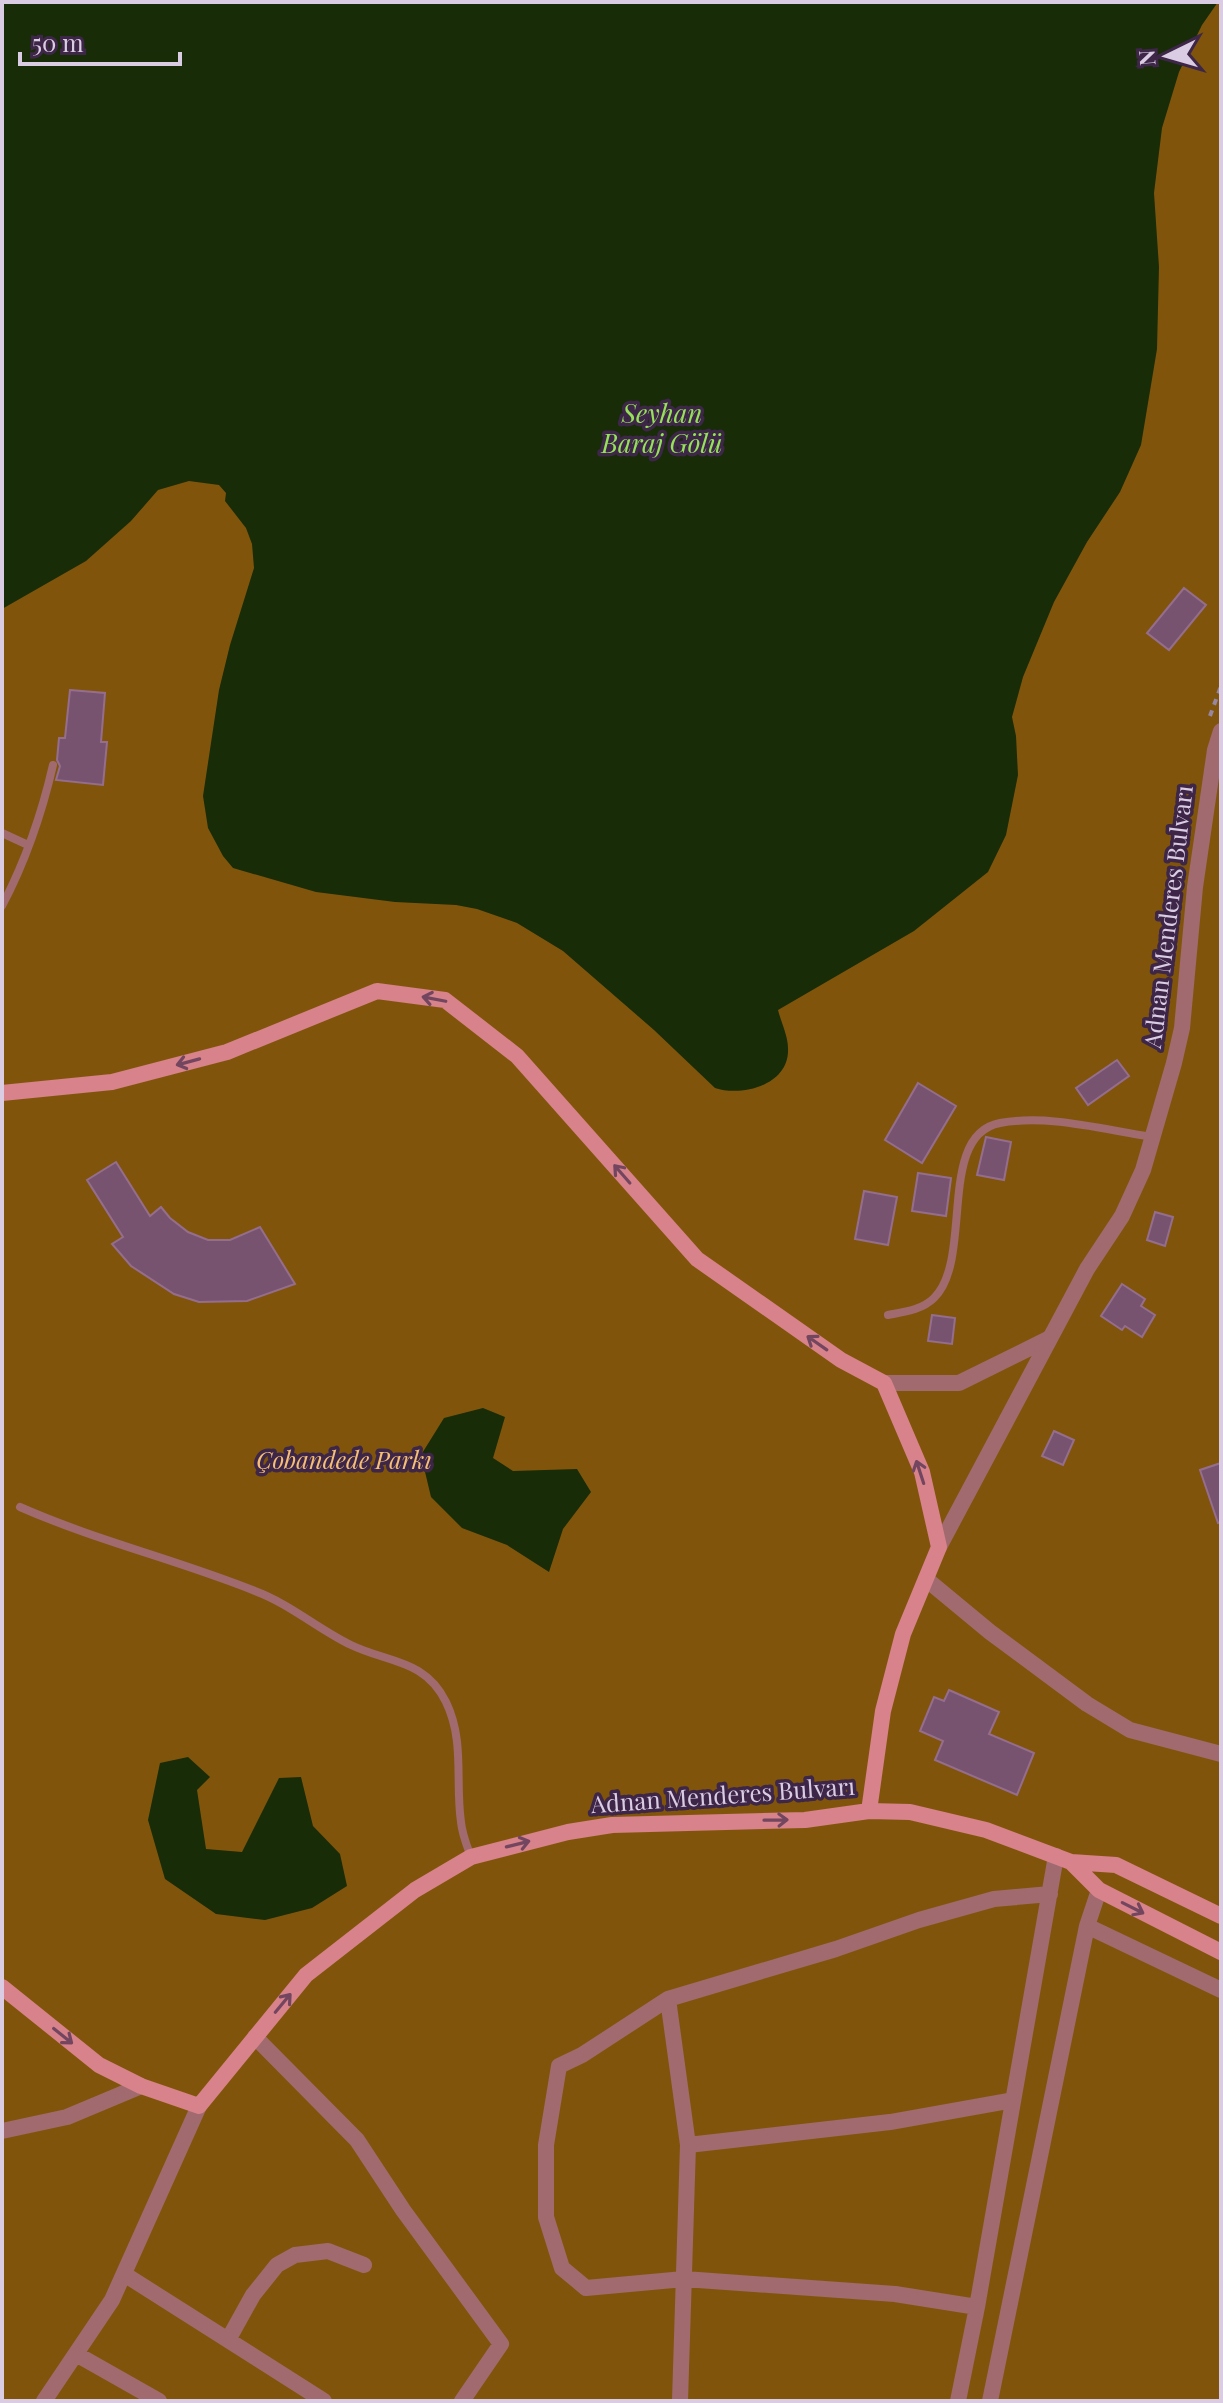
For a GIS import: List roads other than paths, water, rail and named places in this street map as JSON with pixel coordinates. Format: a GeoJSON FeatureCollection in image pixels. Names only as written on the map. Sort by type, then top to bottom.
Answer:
{"type":"FeatureCollection","features":[{"type":"Feature","properties":{"kind":"main road"},"geometry":{"type":"LineString","coordinates":[[2,1093],[112,1082],[227,1052],[377,991],[445,1000],[517,1056],[697,1259],[841,1360],[884,1383],[922,1472],[939,1547]]}},
{"type":"Feature","properties":{"kind":"main road","name":"Adnan Menderes Bulvarı"},"geometry":{"type":"LineString","coordinates":[[199,2106],[306,1975],[415,1890],[471,1857],[568,1832],[612,1825],[805,1820],[869,1811],[883,1711],[903,1634],[939,1547]]}},
{"type":"Feature","properties":{"kind":"main road"},"geometry":{"type":"LineString","coordinates":[[869,1811],[910,1812],[986,1830],[1064,1859],[1116,1865],[1221,1916]]}},
{"type":"Feature","properties":{"kind":"main road"},"geometry":{"type":"LineString","coordinates":[[1064,1859],[1099,1890],[1221,1952]]}},
{"type":"Feature","properties":{"kind":"main road"},"geometry":{"type":"LineString","coordinates":[[2,1987],[99,2065],[141,2086],[199,2106]]}},
{"type":"Feature","properties":{"kind":"street","name":"Adnan Menderes Bulvarı"},"geometry":{"type":"LineString","coordinates":[[939,1547],[1048,1339],[1087,1269],[1122,1216],[1143,1170],[1182,1028],[1195,887],[1215,750],[1221,731]]}},
{"type":"Feature","properties":{"kind":"street"},"geometry":{"type":"LineString","coordinates":[[884,1383],[959,1383],[1048,1339]]}},
{"type":"Feature","properties":{"kind":"street"},"geometry":{"type":"LineString","coordinates":[[926,1579],[1038,1668],[1087,1704],[1130,1730],[1221,1754]]}},
{"type":"Feature","properties":{"kind":"street"},"geometry":{"type":"LineString","coordinates":[[958,2401],[1050,1894],[1064,1859]]}},
{"type":"Feature","properties":{"kind":"street"},"geometry":{"type":"LineString","coordinates":[[990,2401],[1087,1926],[1099,1890]]}},
{"type":"Feature","properties":{"kind":"street"},"geometry":{"type":"LineString","coordinates":[[977,2307],[895,2294],[684,2279],[586,2288],[562,2268],[546,2217],[546,2145],[559,2066],[582,2055],[668,1999],[994,1899],[1050,1894]]}},
{"type":"Feature","properties":{"kind":"street"},"geometry":{"type":"LineString","coordinates":[[1087,1926],[1221,1990]]}},
{"type":"Feature","properties":{"kind":"street"},"geometry":{"type":"LineString","coordinates":[[668,1999],[688,2145],[680,2401]]}},
{"type":"Feature","properties":{"kind":"street"},"geometry":{"type":"LineString","coordinates":[[255,2037],[357,2140],[403,2210],[501,2344],[462,2401]]}},
{"type":"Feature","properties":{"kind":"street"},"geometry":{"type":"LineString","coordinates":[[2,2131],[67,2117],[141,2086]]}},
{"type":"Feature","properties":{"kind":"street"},"geometry":{"type":"LineString","coordinates":[[688,2145],[890,2122],[1013,2100]]}},
{"type":"Feature","properties":{"kind":"street"},"geometry":{"type":"LineString","coordinates":[[44,2401],[112,2300],[199,2106]]}},
{"type":"Feature","properties":{"kind":"street"},"geometry":{"type":"LineString","coordinates":[[228,2340],[253,2295],[277,2265],[295,2255],[328,2251],[364,2265]]}},
{"type":"Feature","properties":{"kind":"street"},"geometry":{"type":"LineString","coordinates":[[124,2274],[324,2401]]}},
{"type":"Feature","properties":{"kind":"street"},"geometry":{"type":"LineString","coordinates":[[76,2354],[159,2401]]}},
{"type":"Feature","properties":{"kind":"lane"},"geometry":{"type":"LineString","coordinates":[[2,906],[17,877],[53,765]]}},
{"type":"Feature","properties":{"kind":"lane"},"geometry":{"type":"LineString","coordinates":[[2,833],[28,845]]}},
{"type":"Feature","properties":{"kind":"lane"},"geometry":{"type":"LineString","coordinates":[[888,1315],[926,1304],[943,1285],[954,1250],[960,1180],[968,1151],[986,1129],[997,1124],[1039,1122],[1153,1137]]}},
{"type":"Feature","properties":{"kind":"lane"},"geometry":{"type":"LineString","coordinates":[[20,1507],[104,1541],[258,1592],[341,1640],[413,1666],[426,1676],[451,1713],[460,1771],[460,1819],[471,1857]]}},
{"type":"Feature","properties":{"kind":"water","name":"Seyhan Baraj Gölü"},"geometry":{"type":"Polygon","coordinates":[[[2,2],[1218,2],[1202,25],[1179,72],[1162,128],[1154,193],[1159,267],[1157,349],[1141,445],[1120,492],[1087,542],[1054,602],[1023,677],[1012,717],[1018,775],[1006,835],[988,872],[914,931],[778,1010],[788,1048],[787,1061],[773,1079],[738,1091],[715,1088],[563,951],[517,923],[456,905],[395,902],[316,892],[233,868],[208,828],[203,796],[219,690],[254,568],[252,544],[246,528],[225,501],[226,493],[219,485],[189,481],[158,490],[131,521],[86,561],[2,609],[2,2]]]}},
{"type":"Feature","properties":{"kind":"water"},"geometry":{"type":"Polygon","coordinates":[[[483,1408],[505,1417],[493,1458],[513,1471],[577,1469],[591,1492],[563,1529],[549,1572],[507,1545],[462,1528],[431,1497],[421,1455],[444,1418],[483,1408]]]}},
{"type":"Feature","properties":{"kind":"water"},"geometry":{"type":"Polygon","coordinates":[[[188,1757],[210,1777],[197,1790],[206,1849],[242,1852],[279,1778],[301,1777],[313,1826],[340,1854],[347,1886],[312,1908],[265,1920],[216,1914],[165,1879],[148,1820],[160,1763],[188,1757]]]}},
{"type":"Feature","properties":{"kind":"park label","name":"Çobandede Parkı"},"geometry":{"type":"Point","coordinates":[344,1461]}}]}
